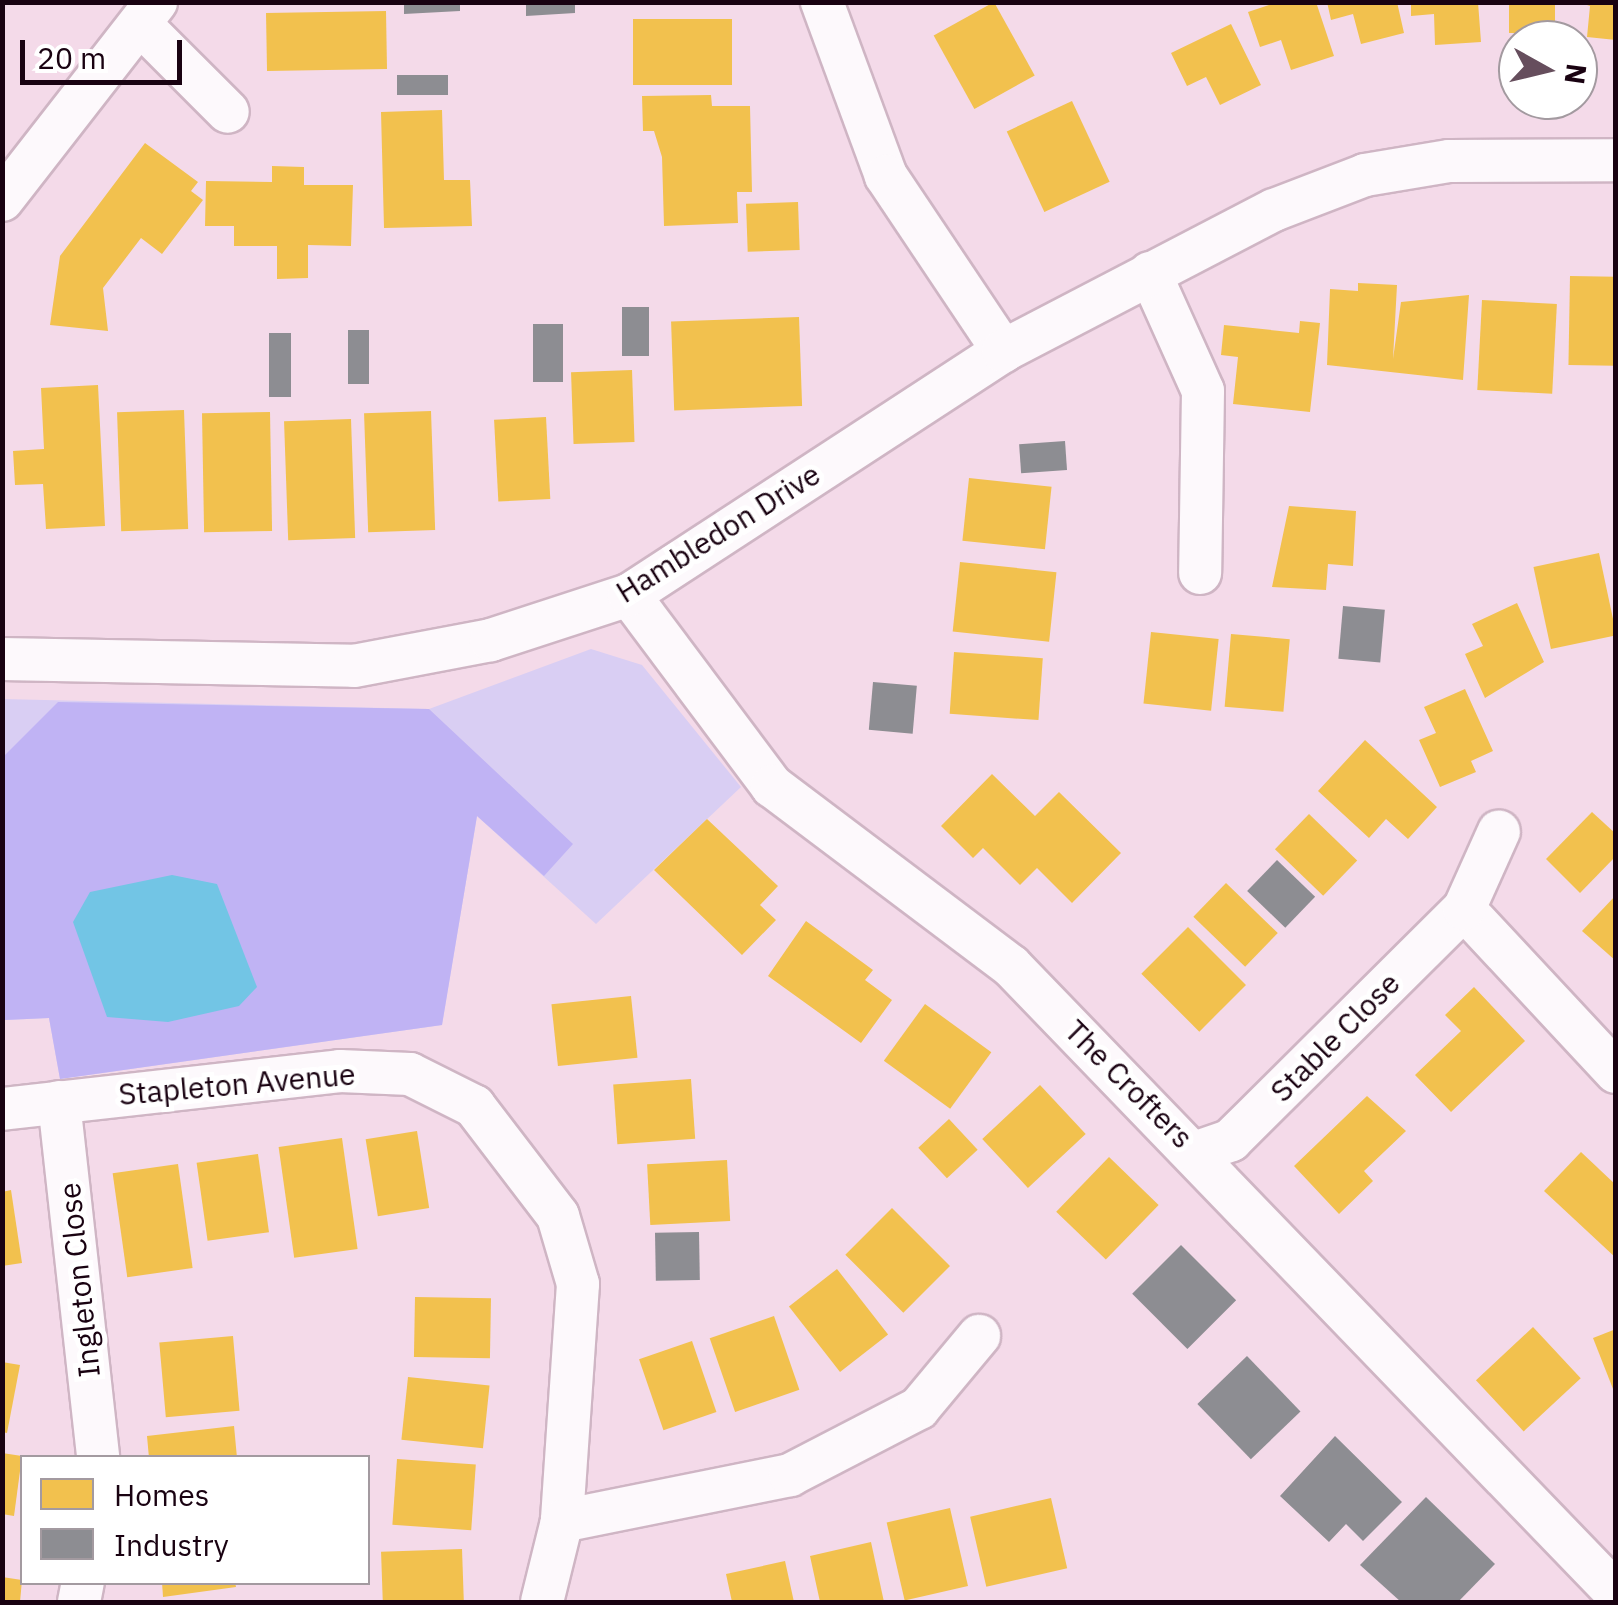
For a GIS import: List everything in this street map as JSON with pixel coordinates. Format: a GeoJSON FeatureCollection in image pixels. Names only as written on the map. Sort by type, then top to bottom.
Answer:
{"type":"FeatureCollection","features":[{"type":"Feature","properties":{"kind":"street"},"geometry":{"type":"LineString","coordinates":[[822,2],[886,176],[1002,351]]}},
{"type":"Feature","properties":{"kind":"street"},"geometry":{"type":"LineString","coordinates":[[2,200],[148,13],[228,112]]}},
{"type":"Feature","properties":{"kind":"street","name":"Hambledon Drive"},"geometry":{"type":"LineString","coordinates":[[2,658],[354,666],[492,640],[629,595],[1002,351],[1150,273],[1365,175],[1450,162],[1616,160]]}},
{"type":"Feature","properties":{"kind":"street"},"geometry":{"type":"LineString","coordinates":[[1150,273],[1204,391],[1200,573]]}},
{"type":"Feature","properties":{"kind":"street","name":"The Crofters"},"geometry":{"type":"LineString","coordinates":[[629,595],[772,786],[1011,966],[1197,1152],[1616,1593]]}},
{"type":"Feature","properties":{"kind":"street","name":"Stable Close"},"geometry":{"type":"LineString","coordinates":[[1197,1152],[1230,1140],[1464,908],[1499,831]]}},
{"type":"Feature","properties":{"kind":"street"},"geometry":{"type":"LineString","coordinates":[[1464,908],[1616,1072]]}},
{"type":"Feature","properties":{"kind":"street","name":"Stapleton Avenue"},"geometry":{"type":"LineString","coordinates":[[2,1109],[340,1071],[410,1074],[474,1106],[558,1216],[578,1284],[562,1521],[542,1602]]}},
{"type":"Feature","properties":{"kind":"street","name":"Ingleton Close"},"geometry":{"type":"LineString","coordinates":[[60,1102],[98,1455]]}},
{"type":"Feature","properties":{"kind":"street"},"geometry":{"type":"LineString","coordinates":[[562,1521],[790,1475],[919,1408],[979,1336]]}},
{"type":"Feature","properties":{"kind":"shaded area"},"geometry":{"type":"Polygon","coordinates":[[[591,649],[642,665],[741,787],[596,924],[477,816],[442,1025],[60,1079],[49,1018],[5,1020],[2,699],[429,709],[591,649]]]}},
{"type":"Feature","properties":{"kind":"shaded area"},"geometry":{"type":"Polygon","coordinates":[[[58,702],[429,709],[573,844],[544,876],[477,816],[442,1025],[60,1079],[49,1018],[5,1020],[3,1008],[2,758],[58,702]]]}},
{"type":"Feature","properties":{"kind":"water"},"geometry":{"type":"Polygon","coordinates":[[[172,875],[217,884],[257,987],[239,1006],[168,1022],[107,1017],[73,922],[90,892],[172,875]]]}},
{"type":"Feature","properties":{"kind":"building: Homes"},"geometry":{"type":"Polygon","coordinates":[[[994,2],[1035,75],[974,109],[934,35],[994,2]]]}},
{"type":"Feature","properties":{"kind":"building: Homes"},"geometry":{"type":"Polygon","coordinates":[[[1278,2],[1316,2],[1334,56],[1291,70],[1281,40],[1260,47],[1248,12],[1278,2]]]}},
{"type":"Feature","properties":{"kind":"building: Homes"},"geometry":{"type":"Polygon","coordinates":[[[1327,2],[1397,2],[1404,33],[1361,44],[1353,14],[1331,20],[1327,2]]]}},
{"type":"Feature","properties":{"kind":"building: Homes"},"geometry":{"type":"Polygon","coordinates":[[[1411,2],[1478,2],[1481,42],[1435,45],[1434,14],[1411,16],[1411,2]]]}},
{"type":"Feature","properties":{"kind":"building: Homes"},"geometry":{"type":"Polygon","coordinates":[[[1509,2],[1555,2],[1555,20],[1509,20],[1509,2]]]}},
{"type":"Feature","properties":{"kind":"building: Homes"},"geometry":{"type":"Polygon","coordinates":[[[1578,2],[1616,2],[1616,40],[1598,38],[1598,20],[1589,20],[1590,6],[1578,2]]]}},
{"type":"Feature","properties":{"kind":"building: Homes"},"geometry":{"type":"Polygon","coordinates":[[[386,11],[387,69],[267,71],[266,13],[386,11]]]}},
{"type":"Feature","properties":{"kind":"building: Homes"},"geometry":{"type":"Polygon","coordinates":[[[633,19],[732,19],[732,85],[633,85],[633,19]]]}},
{"type":"Feature","properties":{"kind":"building: Homes"},"geometry":{"type":"Polygon","coordinates":[[[1231,24],[1261,85],[1220,105],[1206,77],[1187,86],[1171,53],[1231,24]]]}},
{"type":"Feature","properties":{"kind":"building: Homes"},"geometry":{"type":"Polygon","coordinates":[[[711,95],[712,106],[750,106],[752,192],[737,192],[738,223],[664,226],[662,157],[654,131],[643,131],[642,96],[711,95]]]}},
{"type":"Feature","properties":{"kind":"building: Homes"},"geometry":{"type":"Polygon","coordinates":[[[1072,101],[1110,182],[1044,212],[1007,131],[1072,101]]]}},
{"type":"Feature","properties":{"kind":"building: Homes"},"geometry":{"type":"Polygon","coordinates":[[[442,110],[444,180],[470,180],[472,226],[384,228],[381,112],[442,110]]]}},
{"type":"Feature","properties":{"kind":"building: Homes"},"geometry":{"type":"Polygon","coordinates":[[[145,143],[198,182],[191,191],[203,200],[162,254],[141,238],[103,288],[108,331],[50,325],[60,256],[145,143]]]}},
{"type":"Feature","properties":{"kind":"building: Homes"},"geometry":{"type":"Polygon","coordinates":[[[272,166],[304,167],[304,185],[353,185],[351,246],[308,245],[308,278],[277,279],[277,246],[234,246],[234,226],[205,226],[206,181],[272,182],[272,166]]]}},
{"type":"Feature","properties":{"kind":"building: Homes"},"geometry":{"type":"Polygon","coordinates":[[[798,202],[800,250],[748,252],[746,204],[798,202]]]}},
{"type":"Feature","properties":{"kind":"building: Homes"},"geometry":{"type":"Polygon","coordinates":[[[1570,276],[1616,277],[1614,366],[1568,365],[1570,276]]]}},
{"type":"Feature","properties":{"kind":"building: Homes"},"geometry":{"type":"Polygon","coordinates":[[[1358,283],[1397,285],[1393,359],[1401,302],[1469,295],[1463,380],[1327,365],[1330,289],[1358,291],[1358,283]]]}},
{"type":"Feature","properties":{"kind":"building: Homes"},"geometry":{"type":"Polygon","coordinates":[[[1482,300],[1557,304],[1552,394],[1477,390],[1482,300]]]}},
{"type":"Feature","properties":{"kind":"building: Homes"},"geometry":{"type":"Polygon","coordinates":[[[799,317],[802,406],[674,410],[671,321],[799,317]]]}},
{"type":"Feature","properties":{"kind":"building: Homes"},"geometry":{"type":"Polygon","coordinates":[[[1300,321],[1320,323],[1310,412],[1233,404],[1238,357],[1221,355],[1224,325],[1299,333],[1300,321]]]}},
{"type":"Feature","properties":{"kind":"building: Homes"},"geometry":{"type":"Polygon","coordinates":[[[632,370],[635,442],[574,444],[571,372],[632,370]]]}},
{"type":"Feature","properties":{"kind":"building: Homes"},"geometry":{"type":"Polygon","coordinates":[[[98,385],[105,526],[46,529],[43,484],[15,485],[13,451],[44,449],[41,388],[98,385]]]}},
{"type":"Feature","properties":{"kind":"building: Homes"},"geometry":{"type":"Polygon","coordinates":[[[184,410],[188,529],[121,531],[117,412],[184,410]]]}},
{"type":"Feature","properties":{"kind":"building: Homes"},"geometry":{"type":"Polygon","coordinates":[[[431,411],[435,530],[368,532],[364,413],[431,411]]]}},
{"type":"Feature","properties":{"kind":"building: Homes"},"geometry":{"type":"Polygon","coordinates":[[[270,412],[272,531],[204,532],[202,413],[270,412]]]}},
{"type":"Feature","properties":{"kind":"building: Homes"},"geometry":{"type":"Polygon","coordinates":[[[546,417],[550,499],[498,502],[494,420],[546,417]]]}},
{"type":"Feature","properties":{"kind":"building: Homes"},"geometry":{"type":"Polygon","coordinates":[[[351,419],[355,538],[288,540],[284,421],[351,419]]]}},
{"type":"Feature","properties":{"kind":"building: Homes"},"geometry":{"type":"Polygon","coordinates":[[[969,478],[1052,487],[1045,549],[962,541],[969,478]]]}},
{"type":"Feature","properties":{"kind":"building: Homes"},"geometry":{"type":"Polygon","coordinates":[[[1289,506],[1356,511],[1353,566],[1328,564],[1326,590],[1272,587],[1289,506]]]}},
{"type":"Feature","properties":{"kind":"building: Homes"},"geometry":{"type":"Polygon","coordinates":[[[1599,553],[1616,635],[1551,649],[1533,567],[1599,553]]]}},
{"type":"Feature","properties":{"kind":"building: Homes"},"geometry":{"type":"Polygon","coordinates":[[[960,562],[1056,572],[1049,642],[953,632],[960,562]]]}},
{"type":"Feature","properties":{"kind":"building: Homes"},"geometry":{"type":"Polygon","coordinates":[[[1517,603],[1544,662],[1485,698],[1465,654],[1483,646],[1472,624],[1517,603]]]}},
{"type":"Feature","properties":{"kind":"building: Homes"},"geometry":{"type":"Polygon","coordinates":[[[1151,632],[1219,639],[1211,711],[1143,704],[1151,632]]]}},
{"type":"Feature","properties":{"kind":"building: Homes"},"geometry":{"type":"Polygon","coordinates":[[[1231,634],[1290,639],[1283,712],[1225,707],[1231,634]]]}},
{"type":"Feature","properties":{"kind":"building: Homes"},"geometry":{"type":"Polygon","coordinates":[[[954,652],[1043,658],[1038,720],[950,714],[954,652]]]}},
{"type":"Feature","properties":{"kind":"building: Homes"},"geometry":{"type":"Polygon","coordinates":[[[1465,689],[1493,751],[1471,761],[1476,772],[1440,787],[1419,740],[1436,733],[1424,707],[1465,689]]]}},
{"type":"Feature","properties":{"kind":"building: Homes"},"geometry":{"type":"Polygon","coordinates":[[[1365,740],[1437,807],[1408,839],[1386,819],[1369,838],[1318,791],[1365,740]]]}},
{"type":"Feature","properties":{"kind":"building: Homes"},"geometry":{"type":"Polygon","coordinates":[[[992,774],[1035,816],[1059,792],[1121,853],[1072,903],[1037,868],[1020,885],[983,848],[973,858],[941,826],[992,774]]]}},
{"type":"Feature","properties":{"kind":"building: Homes"},"geometry":{"type":"Polygon","coordinates":[[[1592,812],[1616,834],[1616,856],[1580,893],[1546,859],[1592,812]]]}},
{"type":"Feature","properties":{"kind":"building: Homes"},"geometry":{"type":"Polygon","coordinates":[[[1309,814],[1357,861],[1323,896],[1275,849],[1309,814]]]}},
{"type":"Feature","properties":{"kind":"building: Homes"},"geometry":{"type":"Polygon","coordinates":[[[707,819],[778,886],[760,905],[776,920],[742,955],[654,870],[707,819]]]}},
{"type":"Feature","properties":{"kind":"building: Homes"},"geometry":{"type":"Polygon","coordinates":[[[1226,883],[1278,933],[1245,967],[1193,917],[1226,883]]]}},
{"type":"Feature","properties":{"kind":"building: Homes"},"geometry":{"type":"Polygon","coordinates":[[[1616,895],[1616,961],[1582,931],[1616,895]]]}},
{"type":"Feature","properties":{"kind":"building: Homes"},"geometry":{"type":"Polygon","coordinates":[[[806,921],[873,970],[865,980],[892,1000],[861,1043],[768,976],[806,921]]]}},
{"type":"Feature","properties":{"kind":"building: Homes"},"geometry":{"type":"Polygon","coordinates":[[[1188,927],[1246,985],[1199,1032],[1141,974],[1188,927]]]}},
{"type":"Feature","properties":{"kind":"building: Homes"},"geometry":{"type":"Polygon","coordinates":[[[1474,987],[1525,1041],[1451,1112],[1415,1075],[1461,1031],[1445,1015],[1474,987]]]}},
{"type":"Feature","properties":{"kind":"building: Homes"},"geometry":{"type":"Polygon","coordinates":[[[631,996],[637,1058],[558,1066],[551,1004],[631,996]]]}},
{"type":"Feature","properties":{"kind":"building: Homes"},"geometry":{"type":"Polygon","coordinates":[[[925,1004],[991,1052],[950,1109],[884,1061],[925,1004]]]}},
{"type":"Feature","properties":{"kind":"building: Homes"},"geometry":{"type":"Polygon","coordinates":[[[691,1079],[695,1139],[617,1144],[613,1084],[691,1079]]]}},
{"type":"Feature","properties":{"kind":"building: Homes"},"geometry":{"type":"Polygon","coordinates":[[[1040,1085],[1086,1134],[1028,1188],[982,1139],[1040,1085]]]}},
{"type":"Feature","properties":{"kind":"building: Homes"},"geometry":{"type":"Polygon","coordinates":[[[1367,1096],[1406,1131],[1364,1171],[1373,1181],[1339,1214],[1294,1166],[1367,1096]]]}},
{"type":"Feature","properties":{"kind":"building: Homes"},"geometry":{"type":"Polygon","coordinates":[[[949,1119],[978,1150],[947,1178],[918,1148],[949,1119]]]}},
{"type":"Feature","properties":{"kind":"building: Homes"},"geometry":{"type":"Polygon","coordinates":[[[417,1131],[429,1208],[378,1216],[366,1139],[417,1131]]]}},
{"type":"Feature","properties":{"kind":"building: Homes"},"geometry":{"type":"Polygon","coordinates":[[[342,1138],[358,1249],[294,1258],[279,1147],[342,1138]]]}},
{"type":"Feature","properties":{"kind":"building: Homes"},"geometry":{"type":"Polygon","coordinates":[[[1581,1152],[1616,1185],[1616,1258],[1544,1191],[1581,1152]]]}},
{"type":"Feature","properties":{"kind":"building: Homes"},"geometry":{"type":"Polygon","coordinates":[[[258,1154],[269,1232],[208,1241],[197,1163],[258,1154]]]}},
{"type":"Feature","properties":{"kind":"building: Homes"},"geometry":{"type":"Polygon","coordinates":[[[1109,1157],[1159,1205],[1106,1260],[1056,1212],[1109,1157]]]}},
{"type":"Feature","properties":{"kind":"building: Homes"},"geometry":{"type":"Polygon","coordinates":[[[727,1160],[730,1221],[650,1225],[647,1164],[727,1160]]]}},
{"type":"Feature","properties":{"kind":"building: Homes"},"geometry":{"type":"Polygon","coordinates":[[[178,1164],[193,1268],[127,1277],[113,1173],[178,1164]]]}},
{"type":"Feature","properties":{"kind":"building: Homes"},"geometry":{"type":"Polygon","coordinates":[[[11,1190],[22,1263],[2,1266],[2,1192],[11,1190]]]}},
{"type":"Feature","properties":{"kind":"building: Homes"},"geometry":{"type":"Polygon","coordinates":[[[892,1208],[950,1266],[903,1313],[845,1255],[892,1208]]]}},
{"type":"Feature","properties":{"kind":"building: Homes"},"geometry":{"type":"Polygon","coordinates":[[[837,1269],[888,1334],[840,1372],[789,1307],[837,1269]]]}},
{"type":"Feature","properties":{"kind":"building: Homes"},"geometry":{"type":"Polygon","coordinates":[[[415,1297],[491,1298],[490,1358],[414,1357],[415,1297]]]}},
{"type":"Feature","properties":{"kind":"building: Homes"},"geometry":{"type":"Polygon","coordinates":[[[774,1316],[799,1390],[735,1412],[710,1338],[774,1316]]]}},
{"type":"Feature","properties":{"kind":"building: Homes"},"geometry":{"type":"Polygon","coordinates":[[[1533,1327],[1581,1378],[1524,1431],[1476,1380],[1533,1327]]]}},
{"type":"Feature","properties":{"kind":"building: Homes"},"geometry":{"type":"Polygon","coordinates":[[[1616,1329],[1616,1394],[1615,1394],[1593,1338],[1616,1329]]]}},
{"type":"Feature","properties":{"kind":"building: Homes"},"geometry":{"type":"Polygon","coordinates":[[[233,1336],[240,1411],[166,1417],[159,1342],[233,1336]]]}},
{"type":"Feature","properties":{"kind":"building: Homes"},"geometry":{"type":"Polygon","coordinates":[[[692,1341],[716,1412],[663,1430],[639,1359],[692,1341]]]}},
{"type":"Feature","properties":{"kind":"building: Homes"},"geometry":{"type":"Polygon","coordinates":[[[2,1362],[20,1365],[7,1433],[2,1432],[2,1362]]]}},
{"type":"Feature","properties":{"kind":"building: Homes"},"geometry":{"type":"Polygon","coordinates":[[[408,1377],[490,1386],[483,1448],[401,1440],[408,1377]]]}},
{"type":"Feature","properties":{"kind":"building: Homes"},"geometry":{"type":"Polygon","coordinates":[[[234,1426],[237,1455],[149,1455],[147,1436],[234,1426]]]}},
{"type":"Feature","properties":{"kind":"building: Homes"},"geometry":{"type":"Polygon","coordinates":[[[2,1453],[20,1456],[14,1516],[2,1514],[2,1453]]]}},
{"type":"Feature","properties":{"kind":"building: Homes"},"geometry":{"type":"Polygon","coordinates":[[[397,1459],[476,1465],[471,1530],[392,1525],[397,1459]]]}},
{"type":"Feature","properties":{"kind":"building: Homes"},"geometry":{"type":"Polygon","coordinates":[[[1051,1498],[1067,1568],[986,1587],[970,1517],[1051,1498]]]}},
{"type":"Feature","properties":{"kind":"building: Homes"},"geometry":{"type":"Polygon","coordinates":[[[950,1508],[968,1586],[905,1601],[887,1523],[950,1508]]]}},
{"type":"Feature","properties":{"kind":"building: Homes"},"geometry":{"type":"Polygon","coordinates":[[[871,1542],[884,1602],[820,1602],[810,1556],[871,1542]]]}},
{"type":"Feature","properties":{"kind":"building: Homes"},"geometry":{"type":"Polygon","coordinates":[[[462,1549],[464,1602],[383,1602],[381,1552],[462,1549]]]}},
{"type":"Feature","properties":{"kind":"building: Homes"},"geometry":{"type":"Polygon","coordinates":[[[785,1561],[794,1602],[732,1602],[726,1574],[785,1561]]]}},
{"type":"Feature","properties":{"kind":"building: Homes"},"geometry":{"type":"Polygon","coordinates":[[[2,1577],[20,1580],[20,1602],[2,1602],[2,1577]]]}},
{"type":"Feature","properties":{"kind":"building: Homes"},"geometry":{"type":"Polygon","coordinates":[[[162,1585],[236,1587],[163,1597],[162,1585]]]}},
{"type":"Feature","properties":{"kind":"building: Industry"},"geometry":{"type":"Polygon","coordinates":[[[404,2],[460,2],[460,11],[404,14],[404,2]]]}},
{"type":"Feature","properties":{"kind":"building: Industry"},"geometry":{"type":"Polygon","coordinates":[[[526,2],[575,2],[575,13],[526,16],[526,2]]]}},
{"type":"Feature","properties":{"kind":"building: Industry"},"geometry":{"type":"Polygon","coordinates":[[[397,75],[448,75],[448,95],[397,95],[397,75]]]}},
{"type":"Feature","properties":{"kind":"building: Industry"},"geometry":{"type":"Polygon","coordinates":[[[622,307],[649,307],[649,356],[622,356],[622,307]]]}},
{"type":"Feature","properties":{"kind":"building: Industry"},"geometry":{"type":"Polygon","coordinates":[[[533,324],[563,324],[563,382],[533,382],[533,324]]]}},
{"type":"Feature","properties":{"kind":"building: Industry"},"geometry":{"type":"Polygon","coordinates":[[[348,330],[369,330],[369,384],[348,384],[348,330]]]}},
{"type":"Feature","properties":{"kind":"building: Industry"},"geometry":{"type":"Polygon","coordinates":[[[269,333],[291,333],[291,397],[269,397],[269,333]]]}},
{"type":"Feature","properties":{"kind":"building: Industry"},"geometry":{"type":"Polygon","coordinates":[[[1065,441],[1067,470],[1021,473],[1019,444],[1065,441]]]}},
{"type":"Feature","properties":{"kind":"building: Industry"},"geometry":{"type":"Polygon","coordinates":[[[1343,606],[1385,610],[1380,662],[1338,659],[1343,606]]]}},
{"type":"Feature","properties":{"kind":"building: Industry"},"geometry":{"type":"Polygon","coordinates":[[[873,682],[917,686],[913,734],[869,730],[873,682]]]}},
{"type":"Feature","properties":{"kind":"building: Industry"},"geometry":{"type":"Polygon","coordinates":[[[1277,860],[1315,897],[1285,928],[1247,891],[1277,860]]]}},
{"type":"Feature","properties":{"kind":"building: Industry"},"geometry":{"type":"Polygon","coordinates":[[[699,1232],[700,1280],[656,1281],[655,1233],[699,1232]]]}},
{"type":"Feature","properties":{"kind":"building: Industry"},"geometry":{"type":"Polygon","coordinates":[[[1181,1245],[1236,1300],[1187,1349],[1132,1294],[1181,1245]]]}},
{"type":"Feature","properties":{"kind":"building: Industry"},"geometry":{"type":"Polygon","coordinates":[[[1247,1356],[1300,1411],[1251,1459],[1197,1404],[1247,1356]]]}},
{"type":"Feature","properties":{"kind":"building: Industry"},"geometry":{"type":"Polygon","coordinates":[[[1335,1436],[1402,1502],[1363,1541],[1346,1524],[1329,1542],[1280,1496],[1335,1436]]]}},
{"type":"Feature","properties":{"kind":"building: Industry"},"geometry":{"type":"Polygon","coordinates":[[[1426,1497],[1495,1564],[1458,1602],[1401,1602],[1360,1565],[1426,1497]]]}}]}
